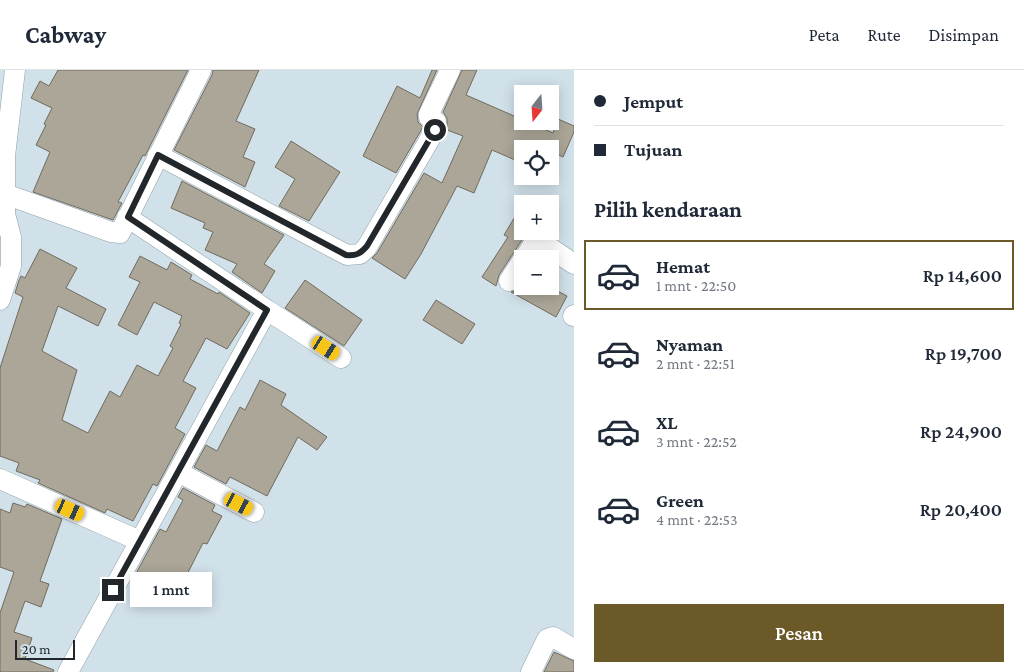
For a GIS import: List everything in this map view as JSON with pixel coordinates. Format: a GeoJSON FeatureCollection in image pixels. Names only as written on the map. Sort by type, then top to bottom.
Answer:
{"type":"FeatureCollection","features":[{"type":"Feature","properties":{"kind":"street"},"geometry":{"type":"LineString","coordinates":[[0,300],[11,266],[12,237],[5,214],[5,194],[6,156],[15,70]]}},
{"type":"Feature","properties":{"kind":"street"},"geometry":{"type":"LineString","coordinates":[[5,194],[111,232],[120,232],[201,70]]}},
{"type":"Feature","properties":{"kind":"street"},"geometry":{"type":"LineString","coordinates":[[158,155],[346,255],[360,254],[367,246],[435,130],[436,122],[429,117],[429,114],[450,70]]}},
{"type":"Feature","properties":{"kind":"street"},"geometry":{"type":"LineString","coordinates":[[128,217],[341,358]]}},
{"type":"Feature","properties":{"kind":"street"},"geometry":{"type":"LineString","coordinates":[[529,250],[534,243],[543,243],[553,250]]}},
{"type":"Feature","properties":{"kind":"street"},"geometry":{"type":"LineString","coordinates":[[559,254],[574,264]]}},
{"type":"Feature","properties":{"kind":"street"},"geometry":{"type":"LineString","coordinates":[[509,281],[514,274]]}},
{"type":"Feature","properties":{"kind":"street"},"geometry":{"type":"LineString","coordinates":[[68,672],[267,310]]}},
{"type":"Feature","properties":{"kind":"street"},"geometry":{"type":"LineString","coordinates":[[178,472],[254,512]]}},
{"type":"Feature","properties":{"kind":"street"},"geometry":{"type":"LineString","coordinates":[[0,479],[140,541]]}},
{"type":"Feature","properties":{"kind":"street"},"geometry":{"type":"LineString","coordinates":[[531,672],[547,639],[553,637],[574,649]]}},
{"type":"Feature","properties":{"kind":"building"},"geometry":{"type":"Polygon","coordinates":[[[58,70],[188,70],[145,156],[143,155],[118,202],[122,203],[113,220],[33,192],[50,152],[36,145],[52,108],[31,98],[40,81],[49,86],[58,70]]]}},
{"type":"Feature","properties":{"kind":"building"},"geometry":{"type":"Polygon","coordinates":[[[213,70],[259,70],[236,121],[255,129],[243,157],[255,162],[245,187],[174,150],[213,70]]]}},
{"type":"Feature","properties":{"kind":"building"},"geometry":{"type":"Polygon","coordinates":[[[432,70],[437,70],[417,114],[418,122],[423,127],[396,173],[363,156],[397,86],[420,98],[432,70]]]}},
{"type":"Feature","properties":{"kind":"building"},"geometry":{"type":"Polygon","coordinates":[[[462,70],[477,70],[466,95],[514,116],[514,130],[546,130],[553,133],[554,130],[559,130],[559,119],[574,126],[574,132],[563,157],[559,155],[559,140],[514,140],[514,160],[492,150],[474,193],[457,186],[421,254],[405,279],[372,258],[377,253],[424,173],[442,183],[463,136],[447,130],[447,118],[443,112],[462,70]]]}},
{"type":"Feature","properties":{"kind":"building"},"geometry":{"type":"Polygon","coordinates":[[[291,141],[340,172],[309,221],[279,206],[295,179],[275,167],[291,141]]]}},
{"type":"Feature","properties":{"kind":"building"},"geometry":{"type":"Polygon","coordinates":[[[182,181],[284,235],[264,264],[275,271],[262,293],[232,272],[237,264],[205,250],[213,232],[203,228],[205,223],[171,208],[182,181]]]}},
{"type":"Feature","properties":{"kind":"building"},"geometry":{"type":"Polygon","coordinates":[[[514,218],[514,240],[522,240],[499,275],[496,286],[482,277],[508,237],[504,235],[514,218]]]}},
{"type":"Feature","properties":{"kind":"building"},"geometry":{"type":"Polygon","coordinates":[[[40,249],[77,268],[66,288],[106,309],[98,326],[58,306],[42,351],[77,370],[62,420],[88,433],[110,391],[120,397],[137,365],[158,376],[173,348],[170,346],[181,324],[179,323],[182,316],[154,302],[137,335],[118,325],[140,282],[129,277],[140,256],[167,270],[171,262],[192,275],[190,279],[218,294],[219,292],[250,313],[227,349],[206,338],[183,381],[196,388],[175,428],[185,434],[157,486],[153,484],[133,521],[107,509],[105,513],[38,483],[40,480],[16,471],[19,463],[0,456],[0,368],[23,297],[15,293],[19,280],[21,276],[25,278],[40,249]]]}},
{"type":"Feature","properties":{"kind":"building"},"geometry":{"type":"Polygon","coordinates":[[[305,280],[362,320],[344,346],[285,308],[305,280]]]}},
{"type":"Feature","properties":{"kind":"building"},"geometry":{"type":"Polygon","coordinates":[[[559,292],[567,296],[556,317],[516,295],[559,295],[559,292]]]}},
{"type":"Feature","properties":{"kind":"building"},"geometry":{"type":"Polygon","coordinates":[[[436,300],[475,324],[462,344],[423,320],[436,300]]]}},
{"type":"Feature","properties":{"kind":"building"},"geometry":{"type":"Polygon","coordinates":[[[260,380],[286,394],[281,405],[327,437],[317,450],[298,437],[267,496],[230,477],[226,484],[194,467],[206,445],[217,451],[240,407],[245,410],[260,380]]]}},
{"type":"Feature","properties":{"kind":"building"},"geometry":{"type":"Polygon","coordinates":[[[183,488],[215,505],[212,511],[222,516],[207,544],[203,543],[174,600],[133,579],[160,529],[166,532],[183,500],[178,497],[183,488]]]}},
{"type":"Feature","properties":{"kind":"building"},"geometry":{"type":"Polygon","coordinates":[[[13,503],[25,507],[27,504],[62,519],[40,581],[49,584],[41,607],[25,601],[14,632],[32,638],[25,659],[54,670],[53,672],[0,672],[0,613],[14,572],[0,567],[0,509],[10,513],[13,503]]]}},
{"type":"Feature","properties":{"kind":"building"},"geometry":{"type":"Polygon","coordinates":[[[554,652],[574,661],[574,672],[544,672],[554,652]]]}},
{"type":"Feature","properties":{"kind":"route"},"geometry":{"type":"LineString","coordinates":[[113,590],[267,310],[128,217],[158,155],[346,255],[353,255],[360,254],[367,246],[435,130]]}}]}
